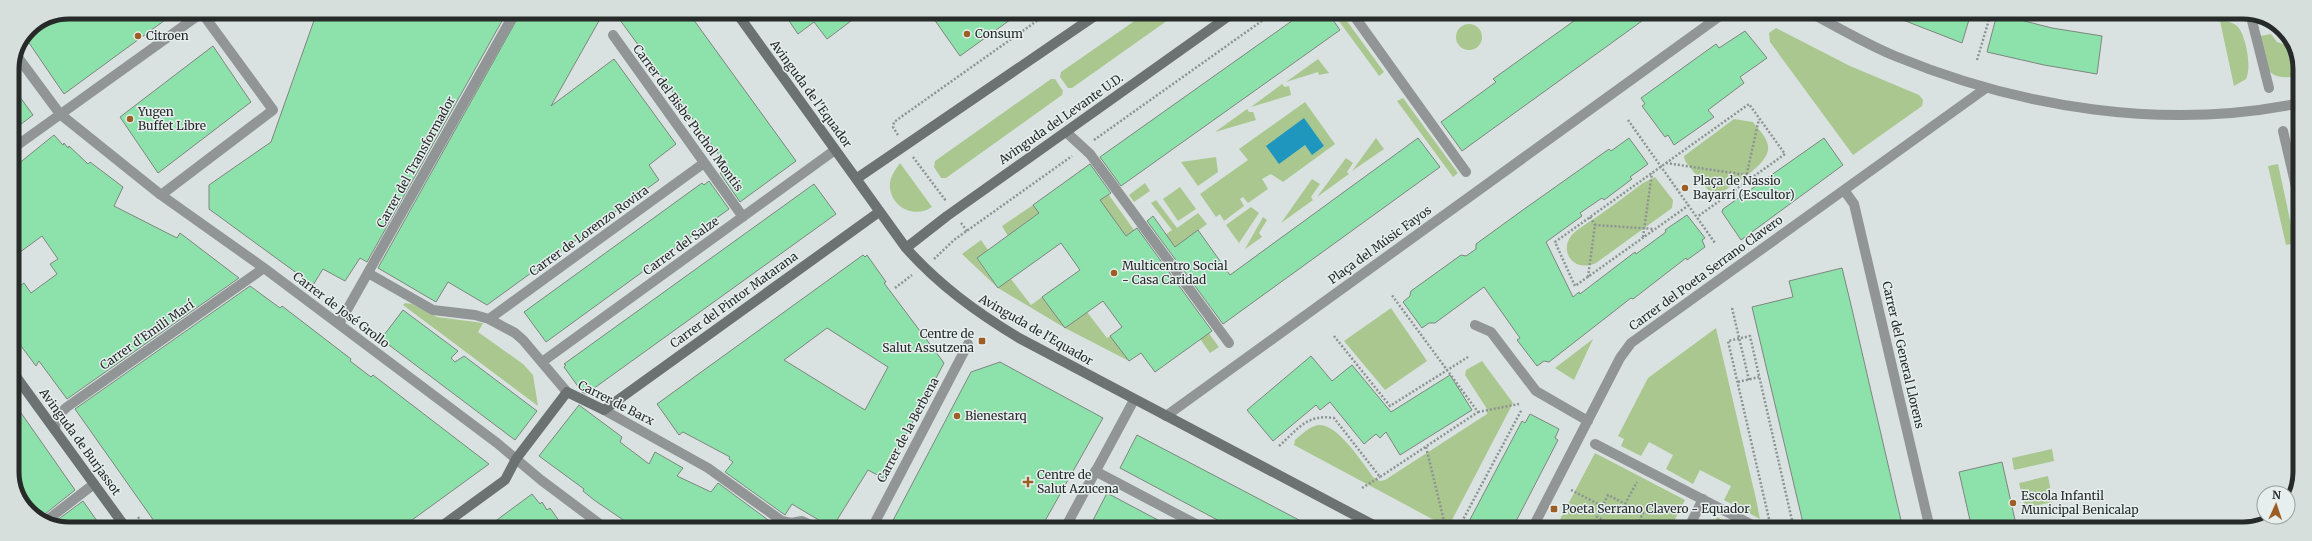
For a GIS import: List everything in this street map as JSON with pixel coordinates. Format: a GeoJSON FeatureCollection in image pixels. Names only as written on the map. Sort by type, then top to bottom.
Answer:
{"type":"FeatureCollection","features":[{"type":"Feature","properties":{"kind":"street"},"geometry":{"type":"LineString","coordinates":[[19,144],[193,19]]}},
{"type":"Feature","properties":{"kind":"street"},"geometry":{"type":"LineString","coordinates":[[161,196],[274,110],[208,19]]}},
{"type":"Feature","properties":{"kind":"street","name":"Carrer del Transformador"},"geometry":{"type":"LineString","coordinates":[[339,324],[511,19]]}},
{"type":"Feature","properties":{"kind":"street","name":"Avinguda de l'Equador"},"geometry":{"type":"LineString","coordinates":[[741,19],[906,248],[935,279],[983,316],[1134,400],[1369,522]]}},
{"type":"Feature","properties":{"kind":"street"},"geometry":{"type":"LineString","coordinates":[[856,179],[1089,19]]}},
{"type":"Feature","properties":{"kind":"street","name":"Avinguda del Levante U.D."},"geometry":{"type":"LineString","coordinates":[[906,248],[947,216],[1225,19]]}},
{"type":"Feature","properties":{"kind":"street"},"geometry":{"type":"LineString","coordinates":[[1356,19],[1466,172]]}},
{"type":"Feature","properties":{"kind":"street","name":"Plaça del Músic Fayos"},"geometry":{"type":"LineString","coordinates":[[1166,416],[1716,19]]}},
{"type":"Feature","properties":{"kind":"street"},"geometry":{"type":"LineString","coordinates":[[1823,19],[1893,55],[1986,88],[2085,108],[2157,115],[2231,114],[2293,104]]}},
{"type":"Feature","properties":{"kind":"street"},"geometry":{"type":"LineString","coordinates":[[2252,20],[2269,88]]}},
{"type":"Feature","properties":{"kind":"street","name":"Carrer del Bisbe Puchol Montis"},"geometry":{"type":"LineString","coordinates":[[613,35],[743,217]]}},
{"type":"Feature","properties":{"kind":"street","name":"Carrer de José Grollo"},"geometry":{"type":"LineString","coordinates":[[20,60],[60,114],[161,196],[264,268],[339,324],[597,522]]}},
{"type":"Feature","properties":{"kind":"street","name":"Carrer del Poeta Serrano Clavero"},"geometry":{"type":"LineString","coordinates":[[1536,522],[1620,358],[1631,343],[1986,88]]}},
{"type":"Feature","properties":{"kind":"street"},"geometry":{"type":"LineString","coordinates":[[2283,131],[2293,174]]}},
{"type":"Feature","properties":{"kind":"street"},"geometry":{"type":"LineString","coordinates":[[1066,132],[1090,154],[1229,343]]}},
{"type":"Feature","properties":{"kind":"street","name":"Carrer del Salze"},"geometry":{"type":"LineString","coordinates":[[542,362],[835,150]]}},
{"type":"Feature","properties":{"kind":"street","name":"Carrer de Lorenzo Rovira"},"geometry":{"type":"LineString","coordinates":[[489,319],[704,163]]}},
{"type":"Feature","properties":{"kind":"street","name":"Carrer del General Llorens"},"geometry":{"type":"LineString","coordinates":[[1844,190],[1854,204],[1928,522]]}},
{"type":"Feature","properties":{"kind":"street","name":"Carrer del Pintor Matarana"},"geometry":{"type":"LineString","coordinates":[[604,410],[880,212]]}},
{"type":"Feature","properties":{"kind":"street","name":"Carrer d'Emili Marí"},"geometry":{"type":"LineString","coordinates":[[55,430],[55,421],[59,414],[67,407],[264,268]]}},
{"type":"Feature","properties":{"kind":"street","name":"Carrer de Barx"},"geometry":{"type":"LineString","coordinates":[[368,273],[434,310],[475,315],[489,319],[515,333],[567,392],[604,410],[708,468],[785,522]]}},
{"type":"Feature","properties":{"kind":"street"},"geometry":{"type":"LineString","coordinates":[[1475,325],[1486,328],[1491,332],[1536,391],[1588,421]]}},
{"type":"Feature","properties":{"kind":"street","name":"Carrer de la Berbena"},"geometry":{"type":"LineString","coordinates":[[875,522],[968,344]]}},
{"type":"Feature","properties":{"kind":"street","name":"Avinguda de Burjassot"},"geometry":{"type":"LineString","coordinates":[[19,381],[122,522]]}},
{"type":"Feature","properties":{"kind":"street"},"geometry":{"type":"LineString","coordinates":[[447,522],[505,480],[516,459],[567,392]]}},
{"type":"Feature","properties":{"kind":"street"},"geometry":{"type":"LineString","coordinates":[[1068,522],[1134,400]]}},
{"type":"Feature","properties":{"kind":"street"},"geometry":{"type":"LineString","coordinates":[[1595,444],[1747,522]]}},
{"type":"Feature","properties":{"kind":"street"},"geometry":{"type":"LineString","coordinates":[[1095,471],[1183,522]]}},
{"type":"Feature","properties":{"kind":"street"},"geometry":{"type":"LineString","coordinates":[[50,518],[94,484]]}},
{"type":"Feature","properties":{"kind":"street"},"geometry":{"type":"LineString","coordinates":[[1692,522],[1703,499]]}},
{"type":"Feature","properties":{"kind":"path"},"geometry":{"type":"LineString","coordinates":[[898,134],[893,127],[894,122],[1038,19]]}},
{"type":"Feature","properties":{"kind":"path"},"geometry":{"type":"LineString","coordinates":[[1977,60],[1989,19]]}},
{"type":"Feature","properties":{"kind":"path"},"geometry":{"type":"LineString","coordinates":[[1688,205],[1575,286],[1555,242],[1748,104],[1785,154],[1697,216]]}},
{"type":"Feature","properties":{"kind":"path"},"geometry":{"type":"LineString","coordinates":[[1745,182],[1760,119]]}},
{"type":"Feature","properties":{"kind":"path"},"geometry":{"type":"LineString","coordinates":[[1628,120],[1715,243]]}},
{"type":"Feature","properties":{"kind":"path"},"geometry":{"type":"LineString","coordinates":[[912,155],[945,200]]}},
{"type":"Feature","properties":{"kind":"path"},"geometry":{"type":"LineString","coordinates":[[1666,162],[1754,176]]}},
{"type":"Feature","properties":{"kind":"path"},"geometry":{"type":"LineString","coordinates":[[1643,238],[1652,172]]}},
{"type":"Feature","properties":{"kind":"path"},"geometry":{"type":"LineString","coordinates":[[1588,277],[1595,225],[1590,217]]}},
{"type":"Feature","properties":{"kind":"path"},"geometry":{"type":"LineString","coordinates":[[1595,225],[1654,230]]}},
{"type":"Feature","properties":{"kind":"path"},"geometry":{"type":"LineString","coordinates":[[1391,294],[1478,412]]}},
{"type":"Feature","properties":{"kind":"path"},"geometry":{"type":"LineString","coordinates":[[1732,308],[1749,380]]}},
{"type":"Feature","properties":{"kind":"path"},"geometry":{"type":"LineString","coordinates":[[1334,336],[1390,406],[1468,357]]}},
{"type":"Feature","properties":{"kind":"path"},"geometry":{"type":"LineString","coordinates":[[1769,521],[1728,341],[1750,336],[1792,522]]}},
{"type":"Feature","properties":{"kind":"path"},"geometry":{"type":"LineString","coordinates":[[1738,382],[1759,377]]}},
{"type":"Feature","properties":{"kind":"path"},"geometry":{"type":"LineString","coordinates":[[1362,488],[1478,412],[1519,404]]}},
{"type":"Feature","properties":{"kind":"path"},"geometry":{"type":"LineString","coordinates":[[1462,522],[1522,409]]}},
{"type":"Feature","properties":{"kind":"path"},"geometry":{"type":"LineString","coordinates":[[1279,446],[1308,420],[1320,416],[1334,418],[1380,477]]}},
{"type":"Feature","properties":{"kind":"path"},"geometry":{"type":"LineString","coordinates":[[1426,447],[1444,522]]}},
{"type":"Feature","properties":{"kind":"path"},"geometry":{"type":"LineString","coordinates":[[1625,504],[1644,469]]}},
{"type":"Feature","properties":{"kind":"path"},"geometry":{"type":"LineString","coordinates":[[1571,490],[1602,506]]}},
{"type":"Feature","properties":{"kind":"path"},"geometry":{"type":"LineString","coordinates":[[1606,522],[1597,517],[1608,496],[1643,513],[1638,522]]}},
{"type":"Feature","properties":{"kind":"green space"},"geometry":{"type":"Polygon","coordinates":[[[1137,19],[1170,19],[1072,88],[1068,88],[1060,77],[1061,72],[1137,19]]]}},
{"type":"Feature","properties":{"kind":"green space"},"geometry":{"type":"Polygon","coordinates":[[[1337,19],[1345,19],[1384,72],[1379,76],[1337,19]]]}},
{"type":"Feature","properties":{"kind":"green space"},"geometry":{"type":"Polygon","coordinates":[[[2220,21],[2230,22],[2238,27],[2246,45],[2248,74],[2246,79],[2234,86],[2220,21]]]}},
{"type":"Feature","properties":{"kind":"green space"},"geometry":{"type":"Polygon","coordinates":[[[1469,24],[1478,28],[1482,37],[1478,46],[1469,50],[1460,46],[1456,37],[1460,28],[1469,24]]]}},
{"type":"Feature","properties":{"kind":"green space"},"geometry":{"type":"Polygon","coordinates":[[[1776,28],[1850,66],[1919,95],[1923,100],[1922,106],[1853,155],[1770,42],[1769,33],[1776,28]]]}},
{"type":"Feature","properties":{"kind":"green space"},"geometry":{"type":"Polygon","coordinates":[[[2271,34],[2277,42],[2287,45],[2293,66],[2293,76],[2278,76],[2272,74],[2266,63],[2260,36],[2271,34]]]}},
{"type":"Feature","properties":{"kind":"green space"},"geometry":{"type":"Polygon","coordinates":[[[1318,59],[1329,73],[1319,75],[1318,72],[1286,82],[1318,59]]]}},
{"type":"Feature","properties":{"kind":"green space"},"geometry":{"type":"Polygon","coordinates":[[[1051,79],[1055,79],[1063,91],[1062,95],[946,178],[941,178],[934,167],[935,161],[1051,79]]]}},
{"type":"Feature","properties":{"kind":"green space"},"geometry":{"type":"Polygon","coordinates":[[[1282,84],[1285,87],[1289,86],[1291,95],[1251,107],[1282,84]]]}},
{"type":"Feature","properties":{"kind":"green space"},"geometry":{"type":"Polygon","coordinates":[[[1403,98],[1458,173],[1453,177],[1397,101],[1403,98]]]}},
{"type":"Feature","properties":{"kind":"green space"},"geometry":{"type":"Polygon","coordinates":[[[1305,102],[1335,144],[1283,182],[1271,174],[1262,179],[1268,189],[1248,203],[1243,197],[1240,199],[1244,206],[1224,221],[1220,214],[1216,217],[1200,194],[1248,160],[1239,149],[1305,102]],[[1305,145],[1312,154],[1324,145],[1305,145]]]}},
{"type":"Feature","properties":{"kind":"green space"},"geometry":{"type":"Polygon","coordinates":[[[1247,109],[1249,112],[1253,112],[1256,120],[1215,132],[1247,109]]]}},
{"type":"Feature","properties":{"kind":"green space"},"geometry":{"type":"Polygon","coordinates":[[[1734,119],[1753,122],[1766,139],[1768,146],[1767,153],[1757,167],[1749,174],[1718,195],[1713,196],[1685,161],[1684,156],[1734,119]]]}},
{"type":"Feature","properties":{"kind":"green space"},"geometry":{"type":"Polygon","coordinates":[[[1376,138],[1384,149],[1352,171],[1376,138]]]}},
{"type":"Feature","properties":{"kind":"green space"},"geometry":{"type":"Polygon","coordinates":[[[1216,157],[1218,172],[1198,186],[1181,162],[1216,157]]]}},
{"type":"Feature","properties":{"kind":"green space"},"geometry":{"type":"Polygon","coordinates":[[[1346,158],[1353,163],[1347,172],[1349,174],[1317,197],[1346,158]]]}},
{"type":"Feature","properties":{"kind":"green space"},"geometry":{"type":"Polygon","coordinates":[[[900,163],[932,207],[925,211],[917,212],[910,211],[897,204],[890,191],[890,183],[894,172],[900,163]]]}},
{"type":"Feature","properties":{"kind":"green space"},"geometry":{"type":"Polygon","coordinates":[[[2278,164],[2293,234],[2293,243],[2286,245],[2268,166],[2278,164]]]}},
{"type":"Feature","properties":{"kind":"green space"},"geometry":{"type":"Polygon","coordinates":[[[1088,166],[1134,230],[1126,236],[1079,171],[1088,166]]]}},
{"type":"Feature","properties":{"kind":"green space"},"geometry":{"type":"Polygon","coordinates":[[[1655,177],[1673,200],[1672,208],[1596,263],[1581,265],[1575,263],[1568,254],[1567,248],[1571,236],[1643,183],[1655,177]]]}},
{"type":"Feature","properties":{"kind":"green space"},"geometry":{"type":"Polygon","coordinates":[[[1312,179],[1320,184],[1311,197],[1313,200],[1281,223],[1312,179]]]}},
{"type":"Feature","properties":{"kind":"green space"},"geometry":{"type":"Polygon","coordinates":[[[1145,183],[1150,191],[1134,202],[1129,195],[1145,183]]]}},
{"type":"Feature","properties":{"kind":"green space"},"geometry":{"type":"Polygon","coordinates":[[[1180,187],[1196,209],[1178,221],[1163,199],[1180,187]]]}},
{"type":"Feature","properties":{"kind":"green space"},"geometry":{"type":"Polygon","coordinates":[[[1156,200],[1177,228],[1198,213],[1207,224],[1170,251],[1161,238],[1172,230],[1151,203],[1156,200]]]}},
{"type":"Feature","properties":{"kind":"green space"},"geometry":{"type":"Polygon","coordinates":[[[1033,205],[1039,213],[1008,236],[1002,226],[1033,205]]]}},
{"type":"Feature","properties":{"kind":"green space"},"geometry":{"type":"Polygon","coordinates":[[[1251,207],[1259,213],[1239,243],[1226,225],[1251,207]]]}},
{"type":"Feature","properties":{"kind":"green space"},"geometry":{"type":"Polygon","coordinates":[[[1263,217],[1267,220],[1259,233],[1262,237],[1245,249],[1263,217]]]}},
{"type":"Feature","properties":{"kind":"green space"},"geometry":{"type":"Polygon","coordinates":[[[981,240],[988,250],[977,259],[998,288],[962,254],[981,240]]]}},
{"type":"Feature","properties":{"kind":"green space"},"geometry":{"type":"Polygon","coordinates":[[[1162,270],[1219,347],[1210,353],[1155,275],[1162,270]]]}},
{"type":"Feature","properties":{"kind":"green space"},"geometry":{"type":"Polygon","coordinates":[[[1011,279],[1031,305],[1042,297],[1087,312],[1107,338],[1111,336],[1129,361],[1065,328],[998,288],[1011,279]]]}},
{"type":"Feature","properties":{"kind":"green space"},"geometry":{"type":"Polygon","coordinates":[[[405,303],[412,304],[437,317],[483,323],[478,332],[523,364],[533,375],[538,406],[403,305],[405,303]]]}},
{"type":"Feature","properties":{"kind":"green space"},"geometry":{"type":"Polygon","coordinates":[[[1391,308],[1427,361],[1385,390],[1344,341],[1391,308]]]}},
{"type":"Feature","properties":{"kind":"green space"},"geometry":{"type":"Polygon","coordinates":[[[1716,328],[1760,519],[1724,500],[1731,486],[1700,470],[1693,484],[1666,469],[1673,455],[1649,442],[1641,456],[1621,446],[1624,439],[1618,436],[1648,378],[1716,328]]]}},
{"type":"Feature","properties":{"kind":"green space"},"geometry":{"type":"Polygon","coordinates":[[[1593,339],[1574,380],[1555,368],[1593,339]]]}},
{"type":"Feature","properties":{"kind":"green space"},"geometry":{"type":"Polygon","coordinates":[[[1482,361],[1513,403],[1450,522],[1439,522],[1434,520],[1294,445],[1295,440],[1309,429],[1318,425],[1326,426],[1334,430],[1342,437],[1374,478],[1380,481],[1385,480],[1487,414],[1487,409],[1465,375],[1466,370],[1482,361]]]}},
{"type":"Feature","properties":{"kind":"green space"},"geometry":{"type":"Polygon","coordinates":[[[2052,449],[2054,461],[2014,470],[2012,458],[2052,449]]]}},
{"type":"Feature","properties":{"kind":"green space"},"geometry":{"type":"Polygon","coordinates":[[[1595,453],[1685,500],[1674,522],[1559,522],[1595,453]]]}},
{"type":"Feature","properties":{"kind":"green space"},"geometry":{"type":"Polygon","coordinates":[[[2048,476],[2053,502],[2025,508],[2019,483],[2048,476]]]}},
{"type":"Feature","properties":{"kind":"green space"},"geometry":{"type":"Polygon","coordinates":[[[1717,517],[1726,522],[1714,522],[1717,517]]]}},
{"type":"Feature","properties":{"kind":"water"},"geometry":{"type":"Polygon","coordinates":[[[1304,118],[1324,146],[1312,155],[1305,145],[1279,164],[1266,146],[1304,118]]]}},
{"type":"Feature","properties":{"kind":"building"},"geometry":{"type":"Polygon","coordinates":[[[69,19],[166,19],[64,94],[27,41],[41,27],[59,20],[69,19]]]}},
{"type":"Feature","properties":{"kind":"building"},"geometry":{"type":"Polygon","coordinates":[[[315,19],[503,19],[367,262],[360,258],[345,281],[323,269],[313,285],[209,209],[209,185],[271,142],[315,19]]]}},
{"type":"Feature","properties":{"kind":"building"},"geometry":{"type":"Polygon","coordinates":[[[517,19],[600,19],[551,106],[614,59],[676,144],[649,165],[659,180],[487,305],[448,282],[436,302],[378,268],[517,19]]]}},
{"type":"Feature","properties":{"kind":"building"},"geometry":{"type":"Polygon","coordinates":[[[619,19],[693,19],[796,161],[740,202],[720,173],[728,167],[619,19]]]}},
{"type":"Feature","properties":{"kind":"building"},"geometry":{"type":"Polygon","coordinates":[[[788,19],[854,19],[827,39],[814,22],[798,34],[788,19]]]}},
{"type":"Feature","properties":{"kind":"building","name":"Consum"},"geometry":{"type":"Polygon","coordinates":[[[934,19],[1011,19],[960,56],[934,19]]]}},
{"type":"Feature","properties":{"kind":"building"},"geometry":{"type":"Polygon","coordinates":[[[1295,19],[1332,19],[1340,30],[1121,186],[1100,157],[1295,19]]]}},
{"type":"Feature","properties":{"kind":"building"},"geometry":{"type":"Polygon","coordinates":[[[1577,19],[1645,19],[1462,151],[1441,122],[1496,82],[1493,79],[1577,19]]]}},
{"type":"Feature","properties":{"kind":"building"},"geometry":{"type":"Polygon","coordinates":[[[1900,19],[1969,19],[1962,43],[1900,19]]]}},
{"type":"Feature","properties":{"kind":"building"},"geometry":{"type":"Polygon","coordinates":[[[1996,19],[2017,19],[2052,28],[2102,36],[2097,74],[2044,65],[1987,52],[1996,19]]]}},
{"type":"Feature","properties":{"kind":"building"},"geometry":{"type":"Polygon","coordinates":[[[1745,31],[1767,58],[1740,77],[1744,83],[1708,110],[1714,117],[1674,145],[1668,135],[1665,137],[1642,106],[1645,104],[1641,98],[1716,44],[1719,48],[1745,31]]]}},
{"type":"Feature","properties":{"kind":"building"},"geometry":{"type":"Polygon","coordinates":[[[213,46],[251,102],[158,173],[120,117],[213,46]]]}},
{"type":"Feature","properties":{"kind":"building"},"geometry":{"type":"Polygon","coordinates":[[[19,96],[33,115],[19,126],[19,96]]]}},
{"type":"Feature","properties":{"kind":"building"},"geometry":{"type":"Polygon","coordinates":[[[54,135],[63,145],[64,143],[68,148],[69,146],[88,164],[90,162],[123,187],[114,206],[177,238],[180,233],[239,278],[67,399],[39,361],[36,366],[19,343],[19,287],[24,283],[31,293],[57,274],[50,264],[58,259],[42,236],[19,253],[19,163],[54,135]]]}},
{"type":"Feature","properties":{"kind":"building"},"geometry":{"type":"Polygon","coordinates":[[[1418,138],[1440,167],[1223,324],[1147,221],[1153,216],[1175,247],[1198,230],[1230,275],[1418,138]]]}},
{"type":"Feature","properties":{"kind":"building"},"geometry":{"type":"Polygon","coordinates":[[[1629,138],[1648,164],[1630,177],[1632,179],[1604,200],[1602,198],[1580,213],[1582,216],[1546,242],[1573,297],[1579,292],[1580,294],[1635,252],[1636,254],[1666,232],[1665,230],[1687,215],[1705,238],[1702,240],[1705,247],[1687,260],[1686,258],[1633,299],[1631,298],[1549,362],[1544,361],[1537,366],[1517,340],[1520,338],[1484,287],[1435,323],[1429,323],[1422,328],[1403,302],[1410,296],[1411,291],[1461,255],[1466,256],[1476,249],[1476,244],[1520,212],[1609,149],[1611,151],[1629,138]]]}},
{"type":"Feature","properties":{"kind":"building"},"geometry":{"type":"Polygon","coordinates":[[[1824,138],[1843,165],[1741,240],[1722,212],[1723,209],[1824,138]]]}},
{"type":"Feature","properties":{"kind":"building","name":"Multicentro Social - Casa Caridad"},"geometry":{"type":"Polygon","coordinates":[[[1090,164],[1111,193],[1100,200],[1126,236],[1137,228],[1212,331],[1155,372],[1141,353],[1129,361],[1110,336],[1122,327],[1103,301],[1065,328],[1042,297],[1080,270],[1061,243],[998,288],[977,258],[1039,213],[1033,205],[1090,164]]]}},
{"type":"Feature","properties":{"kind":"building"},"geometry":{"type":"Polygon","coordinates":[[[709,181],[729,209],[546,342],[524,312],[702,183],[704,185],[709,181]]]}},
{"type":"Feature","properties":{"kind":"building"},"geometry":{"type":"Polygon","coordinates":[[[814,184],[836,214],[586,394],[582,392],[564,367],[566,365],[564,364],[814,184]]]}},
{"type":"Feature","properties":{"kind":"building"},"geometry":{"type":"Polygon","coordinates":[[[863,255],[865,257],[867,255],[886,282],[884,283],[944,363],[883,478],[868,470],[836,522],[822,522],[792,504],[785,515],[725,472],[733,462],[729,459],[730,457],[683,432],[679,435],[657,404],[863,255]],[[827,328],[784,360],[865,410],[888,367],[827,328]]]}},
{"type":"Feature","properties":{"kind":"building"},"geometry":{"type":"Polygon","coordinates":[[[1842,268],[1901,522],[1803,522],[1752,307],[1793,297],[1789,281],[1842,268]]]}},
{"type":"Feature","properties":{"kind":"building"},"geometry":{"type":"Polygon","coordinates":[[[250,286],[280,308],[282,306],[351,359],[350,361],[371,377],[373,375],[489,464],[409,522],[155,522],[75,409],[250,286]]]}},
{"type":"Feature","properties":{"kind":"building"},"geometry":{"type":"Polygon","coordinates":[[[403,310],[458,351],[451,358],[455,362],[464,356],[537,411],[515,440],[381,339],[403,310]]]}},
{"type":"Feature","properties":{"kind":"building"},"geometry":{"type":"Polygon","coordinates":[[[1311,356],[1332,381],[1352,365],[1391,412],[1450,375],[1472,410],[1400,455],[1386,432],[1380,438],[1376,434],[1364,444],[1330,402],[1320,410],[1316,405],[1273,441],[1247,410],[1311,356]]]}},
{"type":"Feature","properties":{"kind":"building"},"geometry":{"type":"Polygon","coordinates":[[[1000,362],[1103,418],[1044,522],[892,522],[971,372],[1000,362]]]}},
{"type":"Feature","properties":{"kind":"building"},"geometry":{"type":"Polygon","coordinates":[[[579,405],[622,437],[620,442],[649,464],[655,452],[683,468],[677,476],[711,492],[718,483],[771,522],[626,522],[594,500],[583,491],[584,489],[539,456],[579,405]]]}},
{"type":"Feature","properties":{"kind":"building"},"geometry":{"type":"Polygon","coordinates":[[[19,410],[75,490],[44,515],[27,500],[19,475],[19,410]]]}},
{"type":"Feature","properties":{"kind":"building"},"geometry":{"type":"Polygon","coordinates":[[[1530,414],[1559,429],[1555,438],[1558,440],[1516,522],[1469,522],[1522,421],[1525,423],[1530,414]]]}},
{"type":"Feature","properties":{"kind":"building"},"geometry":{"type":"Polygon","coordinates":[[[1137,435],[1303,522],[1221,522],[1120,468],[1137,435]]]}},
{"type":"Feature","properties":{"kind":"building"},"geometry":{"type":"Polygon","coordinates":[[[2002,462],[2015,522],[1970,522],[1959,472],[2002,462]]]}},
{"type":"Feature","properties":{"kind":"building"},"geometry":{"type":"Polygon","coordinates":[[[1107,493],[1162,522],[1092,522],[1107,493]]]}},
{"type":"Feature","properties":{"kind":"building"},"geometry":{"type":"Polygon","coordinates":[[[532,494],[540,504],[542,502],[547,510],[550,508],[560,522],[494,522],[532,494]]]}},
{"type":"Feature","properties":{"kind":"building"},"geometry":{"type":"Polygon","coordinates":[[[83,501],[98,522],[69,522],[57,520],[83,501]]]}},
{"type":"Feature","properties":{"kind":"place","name":"Consum"},"geometry":{"type":"Point","coordinates":[967,34]}},
{"type":"Feature","properties":{"kind":"place","name":"Citroen"},"geometry":{"type":"Point","coordinates":[138,36]}},
{"type":"Feature","properties":{"kind":"place","name":"Yugen Buffet Libre"},"geometry":{"type":"Point","coordinates":[130,119]}},
{"type":"Feature","properties":{"kind":"place","name":"Plaça de Nassio Bayarri (Escultor)"},"geometry":{"type":"Point","coordinates":[1685,188]}},
{"type":"Feature","properties":{"kind":"place","name":"Multicentro Social - Casa Caridad"},"geometry":{"type":"Point","coordinates":[1114,273]}},
{"type":"Feature","properties":{"kind":"place","name":"Centre de Salut Assutzena"},"geometry":{"type":"Point","coordinates":[982,341]}},
{"type":"Feature","properties":{"kind":"place","name":"Bienestarq"},"geometry":{"type":"Point","coordinates":[957,416]}},
{"type":"Feature","properties":{"kind":"place","name":"Centre de Salut Azucena"},"geometry":{"type":"Point","coordinates":[1028,482]}},
{"type":"Feature","properties":{"kind":"place","name":"Escola Infantil Municipal Benicalap"},"geometry":{"type":"Point","coordinates":[2013,503]}},
{"type":"Feature","properties":{"kind":"place","name":"Poeta Serrano Clavero - Equador"},"geometry":{"type":"Point","coordinates":[1554,509]}}]}
